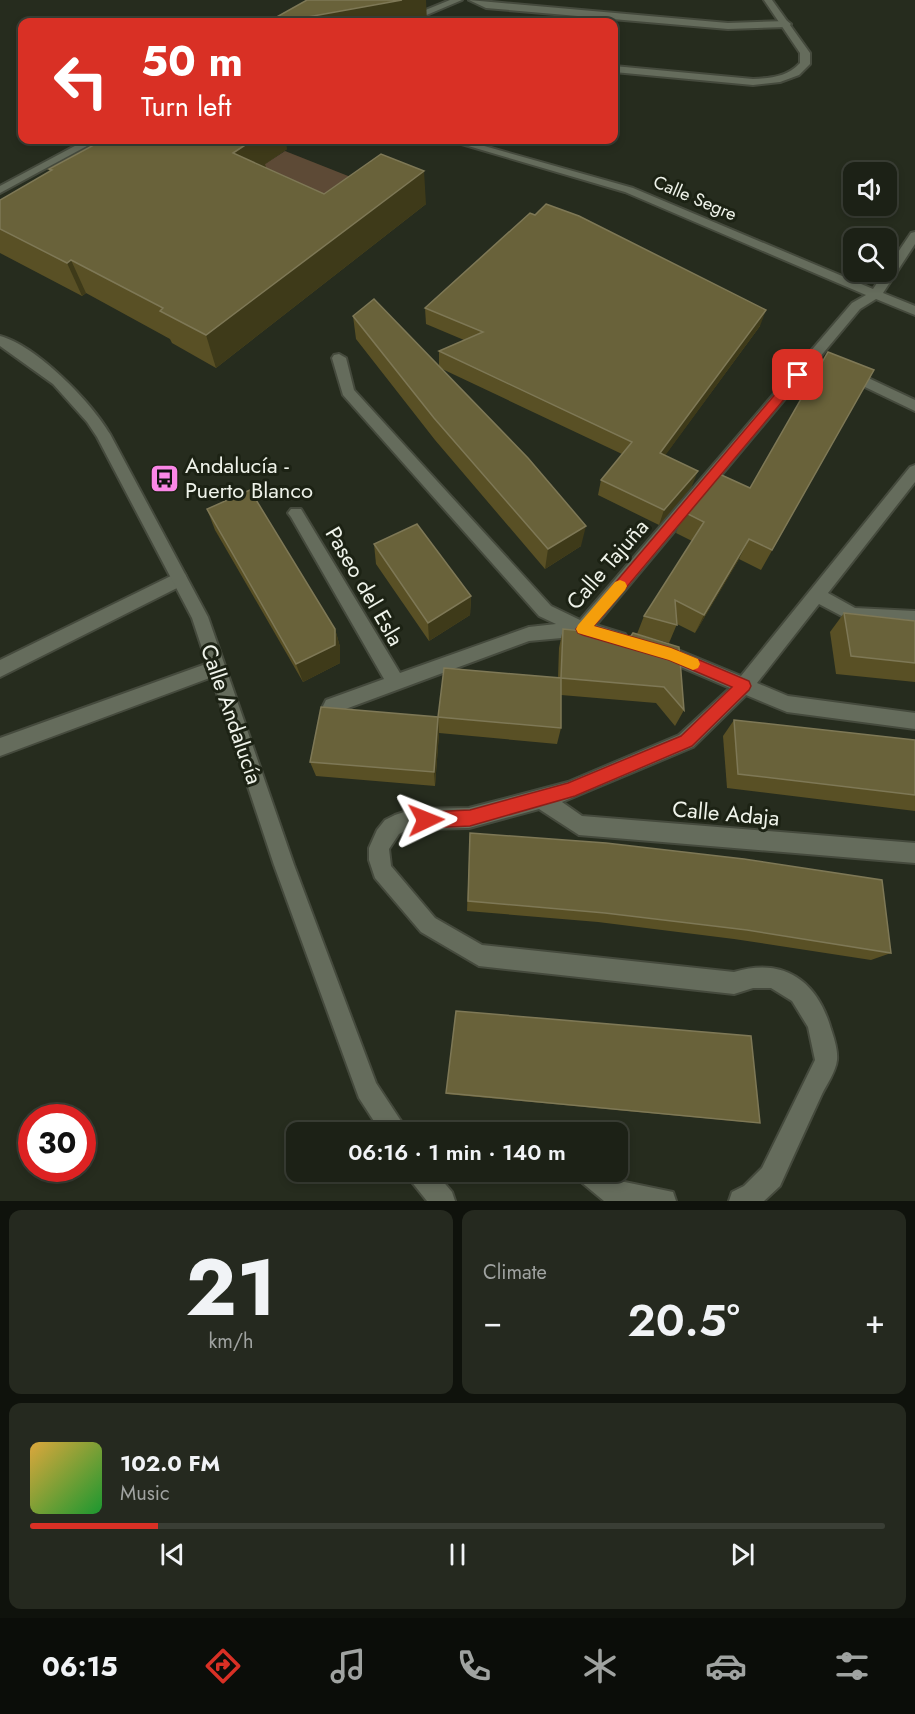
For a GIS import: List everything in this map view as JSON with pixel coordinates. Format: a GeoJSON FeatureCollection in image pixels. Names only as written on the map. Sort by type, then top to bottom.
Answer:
{"type":"FeatureCollection","features":[{"type":"Feature","properties":{"kind":"street"},"geometry":{"type":"LineString","coordinates":[[413,18],[458,0]]}},
{"type":"Feature","properties":{"kind":"street"},"geometry":{"type":"LineString","coordinates":[[473,0],[486,5],[728,26],[787,24]]}},
{"type":"Feature","properties":{"kind":"street"},"geometry":{"type":"LineString","coordinates":[[618,69],[753,82],[777,80],[796,73],[805,64],[805,53],[787,24],[768,0]]}},
{"type":"Feature","properties":{"kind":"street"},"geometry":{"type":"LineString","coordinates":[[394,16],[398,18]]}},
{"type":"Feature","properties":{"kind":"street"},"geometry":{"type":"LineString","coordinates":[[0,190],[86,144]]}},
{"type":"Feature","properties":{"kind":"street","name":"Calle Segre"},"geometry":{"type":"LineString","coordinates":[[467,144],[629,190],[915,311]]}},
{"type":"Feature","properties":{"kind":"street"},"geometry":{"type":"LineString","coordinates":[[876,294],[915,235]]}},
{"type":"Feature","properties":{"kind":"street","name":"Calle Tajuña"},"geometry":{"type":"LineString","coordinates":[[332,706],[529,634],[583,629],[824,362],[856,306],[876,294]]}},
{"type":"Feature","properties":{"kind":"street","name":"Calle Andalucía"},"geometry":{"type":"LineString","coordinates":[[0,340],[33,359],[68,389],[89,412],[104,434],[200,617],[284,865],[367,1090],[388,1122]]}},
{"type":"Feature","properties":{"kind":"street"},"geometry":{"type":"LineString","coordinates":[[339,358],[348,392],[544,611],[583,629],[671,654],[787,704],[915,721]]}},
{"type":"Feature","properties":{"kind":"street"},"geometry":{"type":"LineString","coordinates":[[824,362],[915,406]]}},
{"type":"Feature","properties":{"kind":"street"},"geometry":{"type":"LineString","coordinates":[[741,1201],[753,1195],[771,1177],[826,1061],[826,1041],[820,1022],[810,1005],[797,991],[781,980],[764,975],[748,976],[734,983],[479,955],[428,926],[382,872],[379,860],[382,843],[392,827],[402,822],[413,819],[470,818],[541,799],[569,791],[686,741],[744,686],[814,594],[915,471]]}},
{"type":"Feature","properties":{"kind":"street","name":"Paseo del Esla"},"geometry":{"type":"LineString","coordinates":[[296,513],[396,683]]}},
{"type":"Feature","properties":{"kind":"street"},"geometry":{"type":"LineString","coordinates":[[0,669],[180,579]]}},
{"type":"Feature","properties":{"kind":"street"},"geometry":{"type":"LineString","coordinates":[[814,594],[853,615],[915,618]]}},
{"type":"Feature","properties":{"kind":"street"},"geometry":{"type":"LineString","coordinates":[[0,747],[217,668]]}},
{"type":"Feature","properties":{"kind":"street","name":"Calle Adaja"},"geometry":{"type":"LineString","coordinates":[[541,799],[579,825],[915,853]]}},
{"type":"Feature","properties":{"kind":"street"},"geometry":{"type":"LineString","coordinates":[[427,1182],[443,1201]]}},
{"type":"Feature","properties":{"kind":"street"},"geometry":{"type":"LineString","coordinates":[[600,1182],[609,1191],[664,1201]]}},
{"type":"Feature","properties":{"kind":"shaded area"},"geometry":{"type":"Polygon","coordinates":[[[285,151],[381,189],[324,231],[262,166],[285,151]]]}},
{"type":"Feature","properties":{"kind":"building"},"geometry":{"type":"Polygon","coordinates":[[[307,0],[402,0],[302,18],[275,18],[307,0]]]}},
{"type":"Feature","properties":{"kind":"building"},"geometry":{"type":"Polygon","coordinates":[[[96,144],[247,144],[233,153],[324,194],[381,154],[424,171],[206,335],[160,311],[163,308],[71,260],[67,263],[0,229],[0,200],[52,170],[49,169],[96,144]]]}},
{"type":"Feature","properties":{"kind":"building"},"geometry":{"type":"Polygon","coordinates":[[[546,204],[579,216],[766,310],[660,453],[698,471],[664,510],[601,480],[632,442],[439,351],[483,332],[425,308],[530,213],[535,215],[546,204]]]}},
{"type":"Feature","properties":{"kind":"building"},"geometry":{"type":"Polygon","coordinates":[[[374,299],[528,458],[586,526],[548,549],[434,418],[353,316],[374,299]]]}},
{"type":"Feature","properties":{"kind":"building"},"geometry":{"type":"Polygon","coordinates":[[[828,352],[874,370],[772,550],[749,539],[704,615],[675,600],[677,625],[644,616],[704,522],[684,512],[717,473],[750,488],[828,352]]]}},
{"type":"Feature","properties":{"kind":"building"},"geometry":{"type":"Polygon","coordinates":[[[250,490],[335,629],[335,645],[296,664],[207,509],[250,490]]]}},
{"type":"Feature","properties":{"kind":"building"},"geometry":{"type":"Polygon","coordinates":[[[417,524],[471,596],[428,623],[374,544],[417,524]]]}},
{"type":"Feature","properties":{"kind":"building"},"geometry":{"type":"Polygon","coordinates":[[[844,613],[915,621],[915,663],[851,656],[844,613]]]}},
{"type":"Feature","properties":{"kind":"building"},"geometry":{"type":"Polygon","coordinates":[[[563,629],[631,636],[633,633],[679,647],[684,710],[664,687],[561,678],[563,629]]]}},
{"type":"Feature","properties":{"kind":"building"},"geometry":{"type":"Polygon","coordinates":[[[444,668],[561,678],[561,728],[438,717],[444,668]]]}},
{"type":"Feature","properties":{"kind":"building"},"geometry":{"type":"Polygon","coordinates":[[[321,707],[438,717],[434,772],[310,762],[321,707]]]}},
{"type":"Feature","properties":{"kind":"building"},"geometry":{"type":"Polygon","coordinates":[[[734,720],[915,740],[915,795],[738,774],[734,720]]]}},
{"type":"Feature","properties":{"kind":"building"},"geometry":{"type":"Polygon","coordinates":[[[470,833],[606,843],[744,859],[882,880],[891,953],[747,930],[605,913],[468,901],[470,833]]]}},
{"type":"Feature","properties":{"kind":"building"},"geometry":{"type":"Polygon","coordinates":[[[456,1011],[751,1036],[760,1123],[446,1093],[456,1011]]]}},
{"type":"Feature","properties":{"kind":"slow traffic"},"geometry":{"type":"LineString","coordinates":[[620,586],[583,629],[671,654],[693,664]]}},
{"type":"Feature","properties":{"kind":"place","name":"Andalucía - Puerto Blanco"},"geometry":{"type":"Point","coordinates":[164,478]}},
{"type":"Feature","properties":{"kind":"route"},"geometry":{"type":"LineString","coordinates":[[426,820],[470,818],[569,791],[686,741],[744,686],[671,654],[583,629],[798,375]]}}]}
